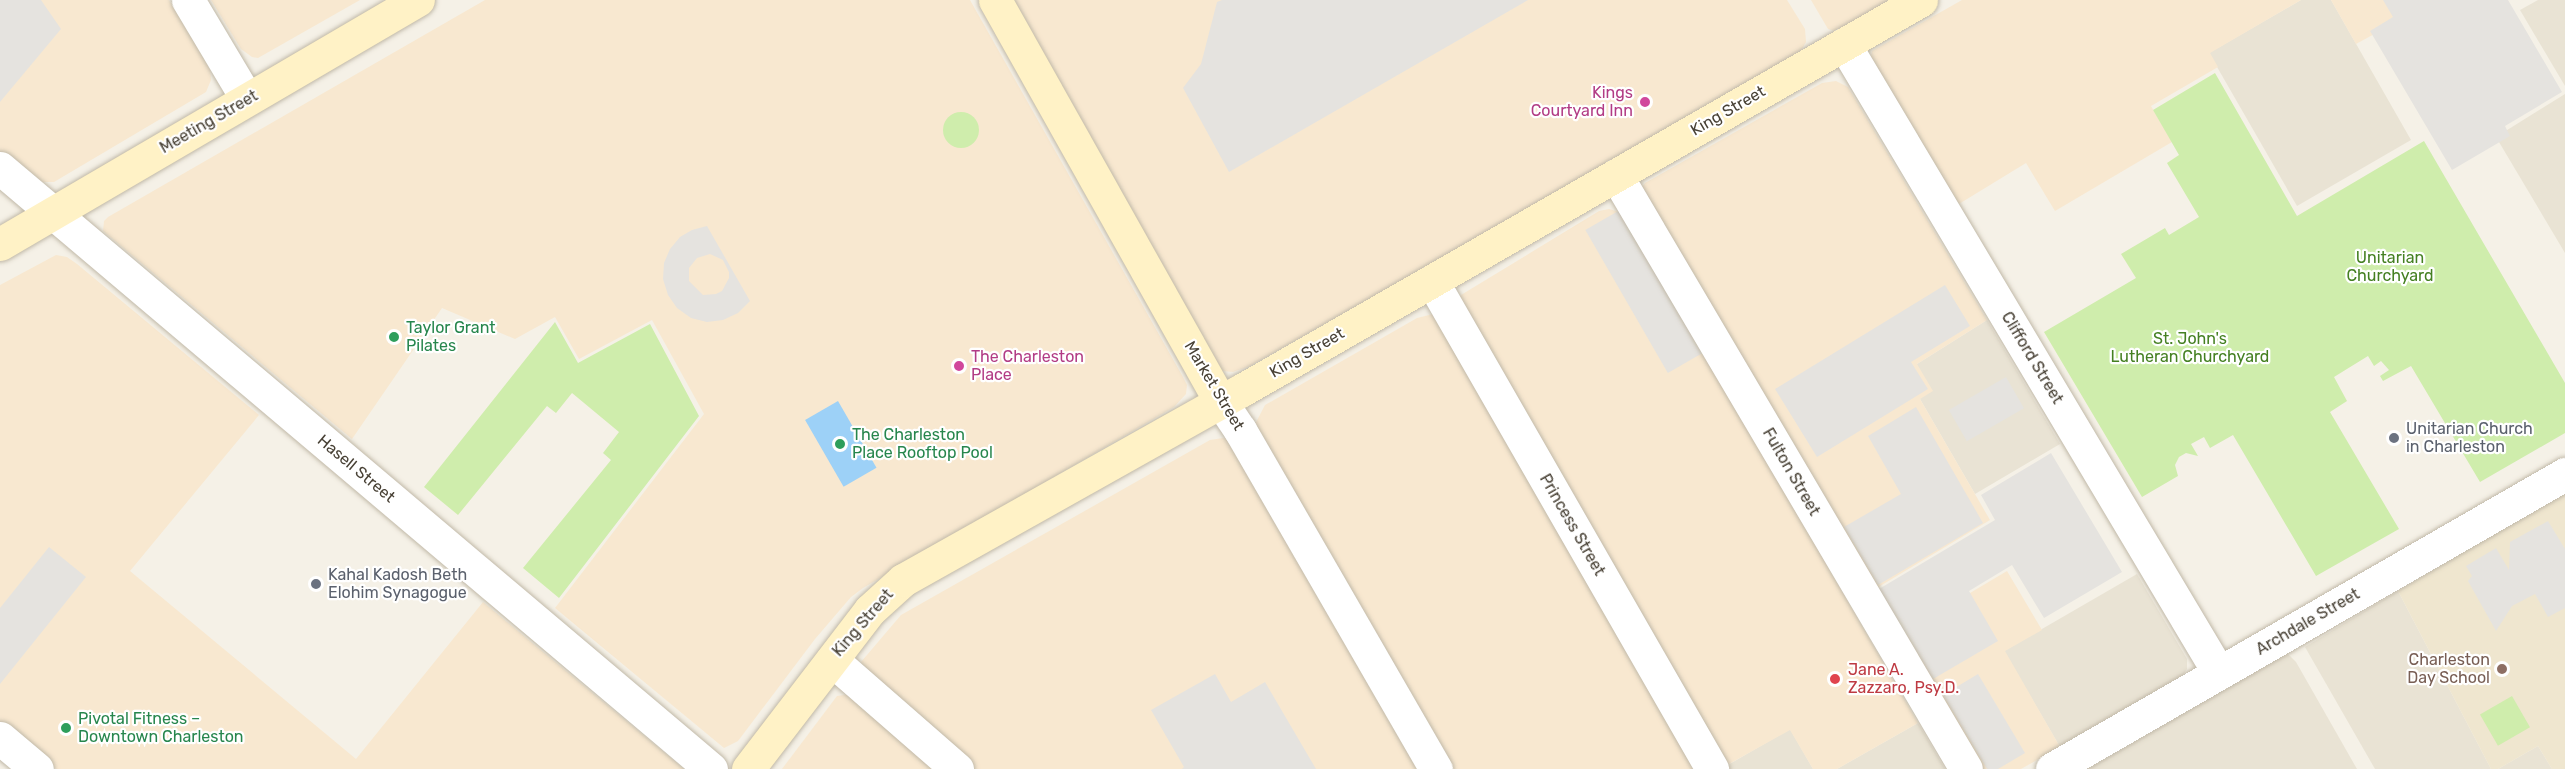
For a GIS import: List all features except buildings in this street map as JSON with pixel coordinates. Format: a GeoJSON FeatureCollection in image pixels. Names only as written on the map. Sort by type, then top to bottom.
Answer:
{"type":"FeatureCollection","features":[{"type":"Feature","properties":{"kind":"street"},"geometry":{"type":"LineString","coordinates":[[188,0],[247,99]]}},
{"type":"Feature","properties":{"kind":"street","name":"Meeting Street"},"geometry":{"type":"LineString","coordinates":[[0,244],[418,0]]}},
{"type":"Feature","properties":{"kind":"street","name":"Market Street"},"geometry":{"type":"LineString","coordinates":[[995,0],[1221,402],[1436,769]]}},
{"type":"Feature","properties":{"kind":"street","name":"King Street"},"geometry":{"type":"LineString","coordinates":[[748,769],[870,610],[903,580],[1221,402],[1921,0]]}},
{"type":"Feature","properties":{"kind":"street","name":"Clifford Street"},"geometry":{"type":"LineString","coordinates":[[1844,44],[2219,673]]}},
{"type":"Feature","properties":{"kind":"street","name":"Hasell Street"},"geometry":{"type":"LineString","coordinates":[[0,168],[711,769]]}},
{"type":"Feature","properties":{"kind":"street","name":"Fulton Street"},"geometry":{"type":"LineString","coordinates":[[1616,175],[1965,769]]}},
{"type":"Feature","properties":{"kind":"street","name":"Princess Street"},"geometry":{"type":"LineString","coordinates":[[1432,281],[1712,769]]}},
{"type":"Feature","properties":{"kind":"street","name":"Archdale Street"},"geometry":{"type":"LineString","coordinates":[[2052,769],[2565,474]]}},
{"type":"Feature","properties":{"kind":"street"},"geometry":{"type":"LineString","coordinates":[[832,660],[957,769]]}},
{"type":"Feature","properties":{"kind":"street"},"geometry":{"type":"LineString","coordinates":[[0,738],[37,769]]}},
{"type":"Feature","properties":{"kind":"shaded area"},"geometry":{"type":"Polygon","coordinates":[[[0,0],[169,0],[210,69],[211,80],[206,92],[54,182],[43,182],[28,175],[0,152],[0,0]]]}},
{"type":"Feature","properties":{"kind":"shaded area"},"geometry":{"type":"Polygon","coordinates":[[[0,0],[41,0],[61,29],[0,102],[0,0]]]}},
{"type":"Feature","properties":{"kind":"shaded area"},"geometry":{"type":"Polygon","coordinates":[[[211,0],[360,0],[258,58],[252,57],[241,49],[211,0]]]}},
{"type":"Feature","properties":{"kind":"shaded area"},"geometry":{"type":"Polygon","coordinates":[[[485,0],[970,0],[1183,377],[1187,385],[1186,394],[1174,407],[851,597],[815,639],[738,741],[724,748],[555,608],[704,414],[652,320],[579,359],[555,317],[515,339],[442,308],[352,439],[103,231],[104,221],[108,217],[485,0]]]}},
{"type":"Feature","properties":{"kind":"shaded area"},"geometry":{"type":"Polygon","coordinates":[[[1009,0],[1787,0],[1805,29],[1806,42],[1799,54],[1784,65],[1250,366],[1233,372],[1223,371],[1211,362],[1009,0]]]}},
{"type":"Feature","properties":{"kind":"shaded area"},"geometry":{"type":"Polygon","coordinates":[[[1222,0],[1528,0],[1229,172],[1183,88],[1201,64],[1217,2],[1222,0]]]}},
{"type":"Feature","properties":{"kind":"shaded area"},"geometry":{"type":"Polygon","coordinates":[[[1811,0],[1898,0],[1838,32],[1828,29],[1811,0]]]}},
{"type":"Feature","properties":{"kind":"shaded area"},"geometry":{"type":"Polygon","coordinates":[[[1962,0],[2301,0],[2210,53],[2218,67],[2151,106],[2172,142],[2055,211],[2026,163],[1954,207],[1870,63],[1872,51],[1962,0]]]}},
{"type":"Feature","properties":{"kind":"shaded area"},"geometry":{"type":"Polygon","coordinates":[[[2301,0],[2331,0],[2411,140],[2297,206],[2209,53],[2301,0]]]}},
{"type":"Feature","properties":{"kind":"shaded area"},"geometry":{"type":"Polygon","coordinates":[[[2331,0],[2415,0],[2420,9],[2356,44],[2331,0]]]}},
{"type":"Feature","properties":{"kind":"shaded area"},"geometry":{"type":"Polygon","coordinates":[[[2383,0],[2508,0],[2562,92],[2505,126],[2510,136],[2452,170],[2370,31],[2393,17],[2383,0]]]}},
{"type":"Feature","properties":{"kind":"shaded area"},"geometry":{"type":"Polygon","coordinates":[[[2538,0],[2565,0],[2565,86],[2520,10],[2538,0]]]}},
{"type":"Feature","properties":{"kind":"shaded area"},"geometry":{"type":"Polygon","coordinates":[[[1836,81],[1848,87],[1987,320],[1917,364],[1933,391],[1920,399],[1990,520],[1870,592],[1638,193],[1645,183],[1822,83],[1836,81]]]}},
{"type":"Feature","properties":{"kind":"shaded area"},"geometry":{"type":"Polygon","coordinates":[[[2565,94],[2565,253],[2496,137],[2565,94]]]}},
{"type":"Feature","properties":{"kind":"shaded area"},"geometry":{"type":"Polygon","coordinates":[[[1609,209],[1619,212],[1628,221],[1918,723],[1837,769],[1813,769],[1790,730],[1720,769],[1453,305],[1461,295],[1599,211],[1609,209]]]}},
{"type":"Feature","properties":{"kind":"shaded area"},"geometry":{"type":"Polygon","coordinates":[[[1620,210],[1702,353],[1668,373],[1585,230],[1620,210]]]}},
{"type":"Feature","properties":{"kind":"shaded area"},"geometry":{"type":"Polygon","coordinates":[[[707,226],[750,301],[738,313],[723,320],[707,322],[691,318],[677,308],[668,295],[663,279],[664,263],[670,249],[680,237],[692,230],[707,226]],[[710,254],[697,258],[689,268],[689,281],[703,295],[722,291],[729,278],[729,272],[723,260],[710,254]]]}},
{"type":"Feature","properties":{"kind":"shaded area"},"geometry":{"type":"Polygon","coordinates":[[[56,255],[67,257],[77,264],[259,415],[130,571],[356,759],[483,602],[684,769],[56,769],[0,722],[0,285],[56,255]]]}},
{"type":"Feature","properties":{"kind":"shaded area"},"geometry":{"type":"Polygon","coordinates":[[[1945,285],[1970,326],[1911,362],[1928,389],[1817,457],[1775,389],[1945,285]]]}},
{"type":"Feature","properties":{"kind":"shaded area"},"geometry":{"type":"Polygon","coordinates":[[[1433,314],[1705,769],[1448,769],[1252,430],[1265,405],[1417,318],[1433,314]]]}},
{"type":"Feature","properties":{"kind":"shaded area"},"geometry":{"type":"Polygon","coordinates":[[[1987,320],[2060,444],[1975,494],[1920,399],[1917,364],[1987,320]]]}},
{"type":"Feature","properties":{"kind":"shaded area"},"geometry":{"type":"Polygon","coordinates":[[[2006,377],[2024,408],[1967,441],[1949,410],[2006,377]]]}},
{"type":"Feature","properties":{"kind":"shaded area"},"geometry":{"type":"Polygon","coordinates":[[[1916,407],[1983,523],[1878,585],[1844,527],[1901,494],[1868,436],[1916,407]]]}},
{"type":"Feature","properties":{"kind":"shaded area"},"geometry":{"type":"Polygon","coordinates":[[[1223,438],[1232,442],[1423,769],[970,769],[864,672],[861,662],[901,615],[1210,440],[1223,438]]]}},
{"type":"Feature","properties":{"kind":"shaded area"},"geometry":{"type":"Polygon","coordinates":[[[2051,453],[2122,572],[2044,618],[2012,565],[1969,591],[1998,641],[1933,679],[1879,589],[1995,520],[1981,495],[2051,453]]]}},
{"type":"Feature","properties":{"kind":"shaded area","name":"Charleston Day School"},"geometry":{"type":"Polygon","coordinates":[[[2565,492],[2565,769],[2552,769],[2538,746],[2498,769],[2491,769],[2398,591],[2565,492]]]}},
{"type":"Feature","properties":{"kind":"shaded area"},"geometry":{"type":"Polygon","coordinates":[[[2548,521],[2565,549],[2565,608],[2548,617],[2535,594],[2512,606],[2496,631],[2468,581],[2472,576],[2466,566],[2496,548],[2509,570],[2510,542],[2548,521]]]}},
{"type":"Feature","properties":{"kind":"shaded area"},"geometry":{"type":"Polygon","coordinates":[[[49,547],[86,577],[0,684],[0,608],[49,547]]]}},
{"type":"Feature","properties":{"kind":"shaded area"},"geometry":{"type":"Polygon","coordinates":[[[2007,571],[2042,630],[2005,651],[2060,747],[2021,769],[1973,769],[1896,637],[2007,571]]]}},
{"type":"Feature","properties":{"kind":"shaded area"},"geometry":{"type":"Polygon","coordinates":[[[2137,574],[2187,659],[2187,669],[2181,678],[2060,747],[2004,651],[2137,574]]]}},
{"type":"Feature","properties":{"kind":"shaded area"},"geometry":{"type":"Polygon","coordinates":[[[2398,591],[2491,769],[2375,769],[2305,647],[2398,591]]]}},
{"type":"Feature","properties":{"kind":"shaded area"},"geometry":{"type":"Polygon","coordinates":[[[2287,653],[2296,662],[2357,769],[2088,769],[2287,653]]]}},
{"type":"Feature","properties":{"kind":"shaded area"},"geometry":{"type":"Polygon","coordinates":[[[1215,674],[1231,702],[1265,682],[1316,769],[1182,769],[1184,767],[1151,710],[1215,674]]]}},
{"type":"Feature","properties":{"kind":"shaded area"},"geometry":{"type":"Polygon","coordinates":[[[1978,674],[2025,753],[1998,769],[1987,769],[1943,695],[1978,674]]]}},
{"type":"Feature","properties":{"kind":"shaded area"},"geometry":{"type":"Polygon","coordinates":[[[852,694],[938,769],[782,769],[837,696],[852,694]]]}},
{"type":"Feature","properties":{"kind":"shaded area"},"geometry":{"type":"Polygon","coordinates":[[[1918,723],[1945,769],[1837,769],[1918,723]]]}},
{"type":"Feature","properties":{"kind":"shaded area"},"geometry":{"type":"Polygon","coordinates":[[[1790,729],[1813,769],[1721,769],[1790,729]]]}},
{"type":"Feature","properties":{"kind":"shaded area"},"geometry":{"type":"Polygon","coordinates":[[[2538,746],[2552,769],[2498,769],[2538,746]]]}},
{"type":"Feature","properties":{"kind":"green space"},"geometry":{"type":"Polygon","coordinates":[[[2215,73],[2297,216],[2424,141],[2565,383],[2565,433],[2480,482],[2411,366],[2383,381],[2380,376],[2389,370],[2381,361],[2374,366],[2368,356],[2334,377],[2347,401],[2330,412],[2399,529],[2316,576],[2233,435],[2210,448],[2204,437],[2191,444],[2198,456],[2186,453],[2179,457],[2175,465],[2178,476],[2142,497],[2044,332],[2136,278],[2121,254],[2165,228],[2169,235],[2199,217],[2167,163],[2179,155],[2153,110],[2215,73]]]}},
{"type":"Feature","properties":{"kind":"green space"},"geometry":{"type":"Polygon","coordinates":[[[961,112],[974,117],[979,130],[974,143],[961,148],[948,143],[943,130],[948,117],[961,112]]]}},
{"type":"Feature","properties":{"kind":"green space"},"geometry":{"type":"Polygon","coordinates":[[[555,322],[578,363],[650,324],[699,416],[559,598],[523,568],[611,460],[603,453],[619,432],[572,393],[556,413],[547,406],[458,515],[424,487],[555,322]]]}},
{"type":"Feature","properties":{"kind":"green space"},"geometry":{"type":"Polygon","coordinates":[[[2512,696],[2530,727],[2498,746],[2480,714],[2512,696]]]}},
{"type":"Feature","properties":{"kind":"water","name":"The Charleston Place Rooftop Pool"},"geometry":{"type":"Polygon","coordinates":[[[838,401],[876,468],[844,487],[805,420],[838,401]]]}},
{"type":"Feature","properties":{"kind":"place","name":"Kings Courtyard Inn"},"geometry":{"type":"Point","coordinates":[1645,102]}},
{"type":"Feature","properties":{"kind":"place","name":"Taylor Grant Pilates"},"geometry":{"type":"Point","coordinates":[394,337]}},
{"type":"Feature","properties":{"kind":"place","name":"The Charleston Place"},"geometry":{"type":"Point","coordinates":[959,366]}},
{"type":"Feature","properties":{"kind":"place","name":"Unitarian Church in Charleston"},"geometry":{"type":"Point","coordinates":[2394,438]}},
{"type":"Feature","properties":{"kind":"place","name":"The Charleston Place Rooftop Pool"},"geometry":{"type":"Point","coordinates":[840,444]}},
{"type":"Feature","properties":{"kind":"place","name":"Kahal Kadosh Beth Elohim Synagogue"},"geometry":{"type":"Point","coordinates":[316,584]}},
{"type":"Feature","properties":{"kind":"place","name":"Charleston Day School"},"geometry":{"type":"Point","coordinates":[2502,669]}},
{"type":"Feature","properties":{"kind":"place","name":"Jane A. Zazzaro, Psy.D."},"geometry":{"type":"Point","coordinates":[1835,679]}},
{"type":"Feature","properties":{"kind":"place","name":"Pivotal Fitness – Downtown Charleston"},"geometry":{"type":"Point","coordinates":[66,728]}},
{"type":"Feature","properties":{"kind":"park label","name":"Unitarian Churchyard"},"geometry":{"type":"Point","coordinates":[2390,267]}},
{"type":"Feature","properties":{"kind":"park label","name":"St. John's Lutheran Churchyard"},"geometry":{"type":"Point","coordinates":[2190,348]}}]}
